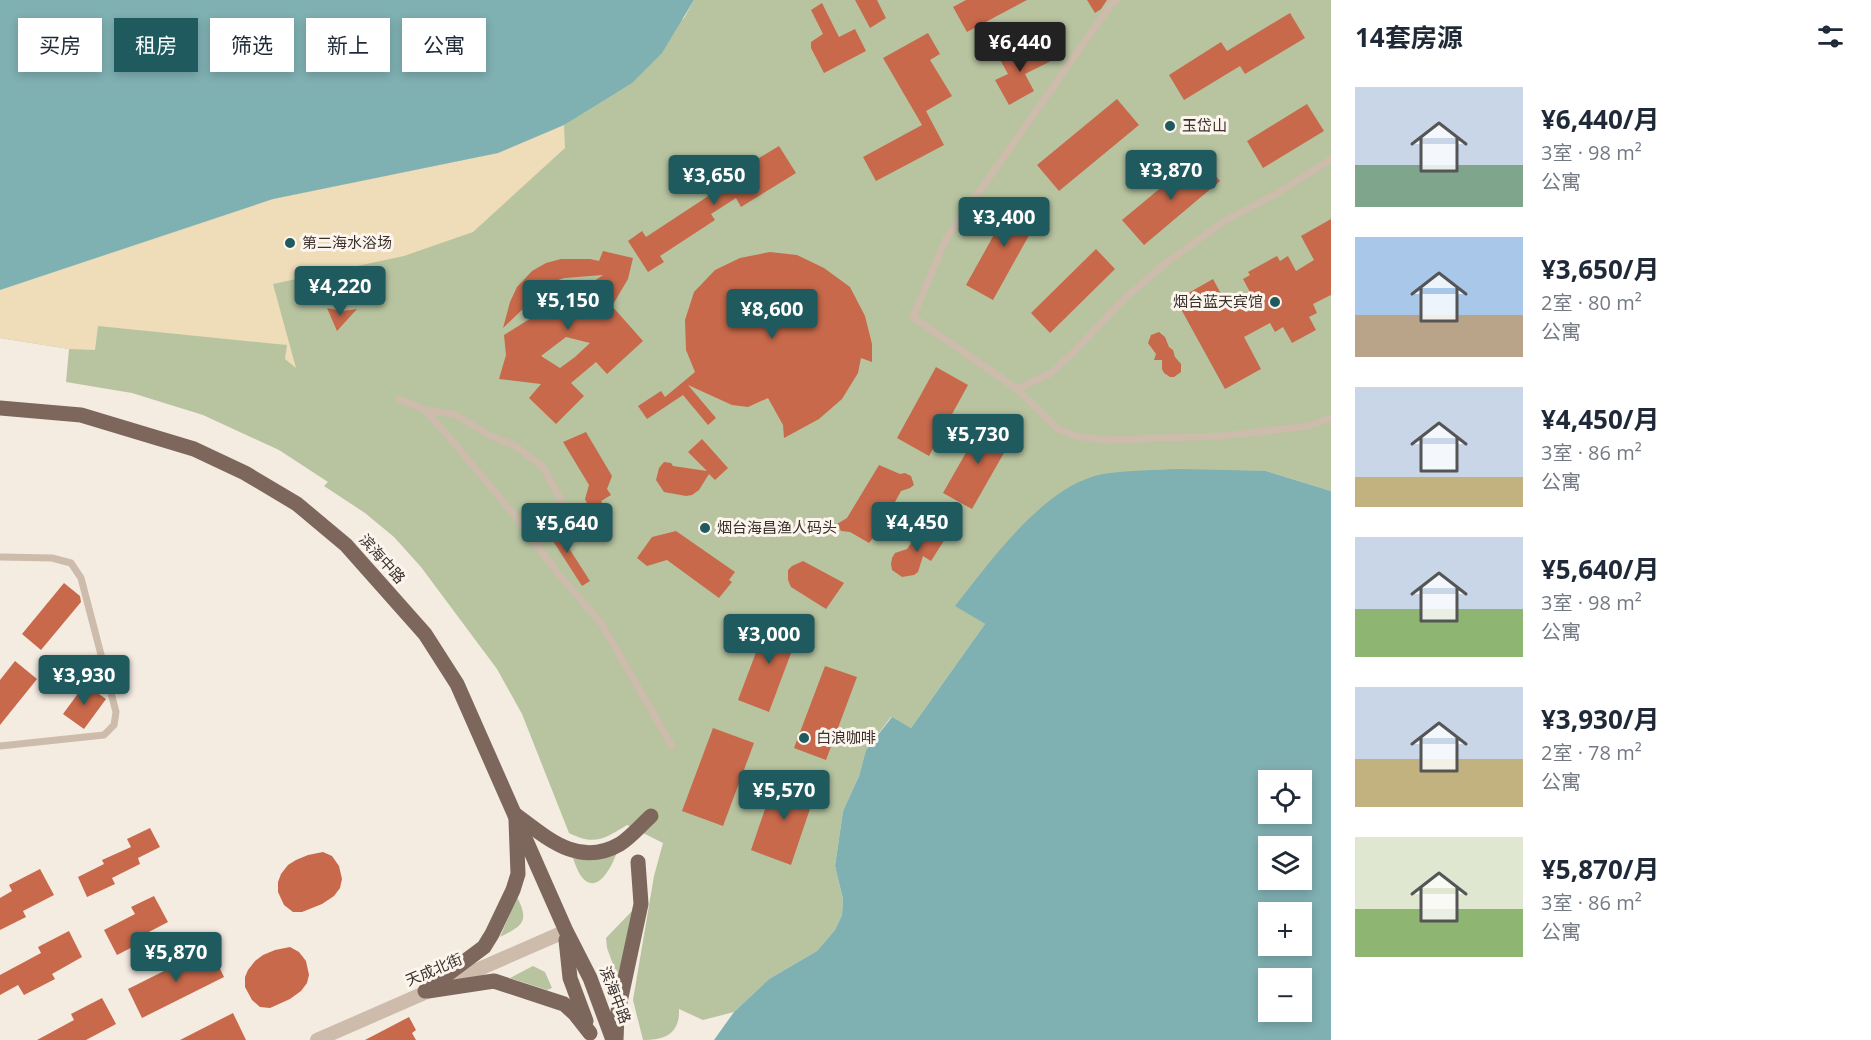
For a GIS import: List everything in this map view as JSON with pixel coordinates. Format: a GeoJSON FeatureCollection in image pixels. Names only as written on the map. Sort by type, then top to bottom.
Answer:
{"type":"FeatureCollection","features":[{"type":"Feature","properties":{"kind":"main road","name":"滨海中路"},"geometry":{"type":"LineString","coordinates":[[0,408],[81,416],[194,449],[245,473],[297,504],[346,545],[425,634],[457,684],[566,931],[590,978],[614,1040]]}},
{"type":"Feature","properties":{"kind":"main road"},"geometry":{"type":"LineString","coordinates":[[516,815],[563,848],[590,853],[609,849],[619,844],[651,816]]}},
{"type":"Feature","properties":{"kind":"main road"},"geometry":{"type":"LineString","coordinates":[[425,991],[484,947],[492,934],[518,874],[516,815]]}},
{"type":"Feature","properties":{"kind":"main road"},"geometry":{"type":"LineString","coordinates":[[614,1040],[640,904],[638,862]]}},
{"type":"Feature","properties":{"kind":"main road","name":"滨海中路"},"geometry":{"type":"LineString","coordinates":[[566,931],[570,978],[592,1036]]}},
{"type":"Feature","properties":{"kind":"main road"},"geometry":{"type":"LineString","coordinates":[[425,991],[494,981],[564,1004],[592,1036]]}},
{"type":"Feature","properties":{"kind":"street","name":"天成北街"},"geometry":{"type":"LineString","coordinates":[[317,1040],[566,931]]}},
{"type":"Feature","properties":{"kind":"lane"},"geometry":{"type":"LineString","coordinates":[[1117,0],[1112,3],[946,239],[912,317],[1017,389],[1058,429],[1076,436],[1105,441],[1224,436],[1308,426],[1331,418]]}},
{"type":"Feature","properties":{"kind":"lane"},"geometry":{"type":"LineString","coordinates":[[1017,389],[1051,373],[1124,299],[1167,262],[1226,220],[1276,194],[1331,159]]}},
{"type":"Feature","properties":{"kind":"lane"},"geometry":{"type":"LineString","coordinates":[[399,399],[424,410],[454,414],[489,435],[514,445],[543,467],[562,502]]}},
{"type":"Feature","properties":{"kind":"lane"},"geometry":{"type":"LineString","coordinates":[[424,410],[514,514],[556,571],[601,623],[672,746]]}},
{"type":"Feature","properties":{"kind":"lane"},"geometry":{"type":"LineString","coordinates":[[0,557],[52,558],[71,563],[81,578],[116,712],[114,725],[104,735],[0,746]]}},
{"type":"Feature","properties":{"kind":"green space","name":"烟台海昌渔人码头"},"geometry":{"type":"Polygon","coordinates":[[[694,0],[1331,0],[1331,491],[1266,471],[956,606],[985,624],[911,728],[891,717],[866,750],[859,776],[843,811],[835,866],[843,899],[842,915],[835,930],[817,951],[769,979],[734,1012],[703,1020],[679,1009],[677,1024],[670,1034],[658,1039],[643,1040],[633,1000],[654,876],[663,843],[627,825],[612,834],[593,840],[569,833],[522,714],[497,669],[421,567],[394,537],[365,513],[324,486],[328,482],[279,450],[203,415],[132,393],[66,382],[69,349],[0,338],[0,290],[273,199],[498,153],[564,125],[684,18],[694,0]]]}},
{"type":"Feature","properties":{"kind":"green space"},"geometry":{"type":"Polygon","coordinates":[[[618,849],[609,870],[597,882],[591,883],[585,880],[573,858],[601,856],[618,849]]]}},
{"type":"Feature","properties":{"kind":"green space"},"geometry":{"type":"Polygon","coordinates":[[[517,897],[523,912],[522,922],[514,930],[500,937],[517,897]]]}},
{"type":"Feature","properties":{"kind":"green space"},"geometry":{"type":"Polygon","coordinates":[[[633,910],[618,978],[607,948],[606,938],[633,910]]]}},
{"type":"Feature","properties":{"kind":"green space"},"geometry":{"type":"Polygon","coordinates":[[[533,966],[545,972],[552,988],[547,990],[510,978],[533,966]]]}},
{"type":"Feature","properties":{"kind":"sand","name":"第二海水浴场"},"geometry":{"type":"Polygon","coordinates":[[[564,125],[565,148],[473,232],[404,256],[273,284],[296,368],[285,359],[287,345],[98,326],[95,350],[69,349],[0,338],[0,290],[273,199],[498,153],[564,125]]]}},
{"type":"Feature","properties":{"kind":"water"},"geometry":{"type":"Polygon","coordinates":[[[0,0],[694,0],[662,53],[632,83],[564,125],[498,153],[273,199],[0,290],[0,0]]]}},
{"type":"Feature","properties":{"kind":"water"},"geometry":{"type":"Polygon","coordinates":[[[1181,469],[1266,471],[1331,491],[1331,1040],[714,1040],[734,1012],[769,979],[817,951],[835,930],[842,915],[843,899],[835,866],[843,811],[859,776],[866,750],[892,717],[911,728],[985,624],[955,606],[1020,527],[1060,493],[1081,481],[1103,474],[1181,469]]]}},
{"type":"Feature","properties":{"kind":"building"},"geometry":{"type":"Polygon","coordinates":[[[855,0],[877,0],[886,18],[870,28],[855,0]]]}},
{"type":"Feature","properties":{"kind":"building"},"geometry":{"type":"Polygon","coordinates":[[[966,0],[1027,0],[967,32],[953,7],[966,0]]]}},
{"type":"Feature","properties":{"kind":"building"},"geometry":{"type":"Polygon","coordinates":[[[1087,0],[1107,0],[1095,13],[1087,0]]]}},
{"type":"Feature","properties":{"kind":"building"},"geometry":{"type":"Polygon","coordinates":[[[822,3],[839,37],[855,29],[866,51],[824,73],[811,48],[811,42],[823,34],[811,10],[822,3]]]}},
{"type":"Feature","properties":{"kind":"building"},"geometry":{"type":"Polygon","coordinates":[[[1290,13],[1305,38],[1245,74],[1240,66],[1184,100],[1169,75],[1221,42],[1227,51],[1290,13]]]}},
{"type":"Feature","properties":{"kind":"building"},"geometry":{"type":"Polygon","coordinates":[[[928,33],[940,54],[930,60],[952,96],[926,111],[944,145],[876,181],[863,157],[922,125],[883,58],[928,33]]]}},
{"type":"Feature","properties":{"kind":"building"},"geometry":{"type":"Polygon","coordinates":[[[1012,46],[1022,63],[1054,47],[1059,57],[1025,74],[1034,91],[1009,105],[995,80],[1008,74],[997,54],[1012,46]]]}},
{"type":"Feature","properties":{"kind":"building"},"geometry":{"type":"Polygon","coordinates":[[[1117,99],[1139,125],[1059,191],[1037,165],[1117,99]]]}},
{"type":"Feature","properties":{"kind":"building"},"geometry":{"type":"Polygon","coordinates":[[[1307,104],[1324,131],[1263,168],[1247,141],[1307,104]]]}},
{"type":"Feature","properties":{"kind":"building"},"geometry":{"type":"Polygon","coordinates":[[[779,146],[796,173],[741,207],[736,198],[711,214],[715,220],[660,256],[664,262],[648,272],[628,241],[642,231],[646,237],[716,191],[731,190],[724,179],[779,146]]]}},
{"type":"Feature","properties":{"kind":"building"},"geometry":{"type":"Polygon","coordinates":[[[1199,156],[1220,181],[1144,245],[1122,220],[1199,156]]]}},
{"type":"Feature","properties":{"kind":"building"},"geometry":{"type":"Polygon","coordinates":[[[1015,197],[1042,212],[993,300],[966,285],[1015,197]]]}},
{"type":"Feature","properties":{"kind":"building","name":"烟台蓝天宾馆"},"geometry":{"type":"Polygon","coordinates":[[[1331,219],[1331,295],[1313,304],[1317,313],[1309,317],[1316,330],[1292,343],[1283,327],[1275,332],[1270,323],[1244,337],[1261,369],[1225,389],[1176,300],[1213,279],[1227,305],[1250,292],[1243,279],[1250,275],[1248,272],[1277,256],[1280,261],[1288,256],[1296,271],[1314,260],[1301,236],[1331,219]]]}},
{"type":"Feature","properties":{"kind":"building"},"geometry":{"type":"Polygon","coordinates":[[[1096,249],[1115,269],[1050,333],[1031,313],[1096,249]]]}},
{"type":"Feature","properties":{"kind":"building"},"geometry":{"type":"Polygon","coordinates":[[[603,251],[633,258],[628,279],[612,306],[643,341],[607,374],[596,362],[571,383],[584,396],[556,424],[529,398],[541,384],[499,379],[506,355],[504,335],[557,302],[571,297],[603,275],[564,278],[550,283],[503,328],[517,287],[532,271],[546,263],[561,259],[599,261],[603,251]],[[566,337],[541,356],[560,368],[590,343],[566,337]]]}},
{"type":"Feature","properties":{"kind":"building"},"geometry":{"type":"Polygon","coordinates":[[[770,252],[797,255],[824,268],[850,287],[865,316],[872,344],[872,362],[861,358],[858,373],[842,399],[819,419],[784,438],[783,425],[768,398],[748,407],[732,405],[688,385],[716,418],[708,425],[683,395],[647,419],[638,406],[661,391],[665,397],[695,372],[686,350],[685,320],[694,292],[715,270],[740,258],[770,252]]]}},
{"type":"Feature","properties":{"kind":"building"},"geometry":{"type":"Polygon","coordinates":[[[327,308],[343,311],[357,309],[337,331],[327,308]]]}},
{"type":"Feature","properties":{"kind":"building"},"geometry":{"type":"Polygon","coordinates":[[[1159,332],[1165,337],[1181,364],[1181,372],[1174,377],[1164,373],[1162,360],[1154,360],[1156,354],[1148,343],[1151,335],[1159,332]]]}},
{"type":"Feature","properties":{"kind":"building"},"geometry":{"type":"Polygon","coordinates":[[[936,367],[968,385],[929,456],[897,438],[936,367]]]}},
{"type":"Feature","properties":{"kind":"building"},"geometry":{"type":"Polygon","coordinates":[[[984,421],[1013,437],[972,509],[943,493],[984,421]]]}},
{"type":"Feature","properties":{"kind":"building"},"geometry":{"type":"Polygon","coordinates":[[[586,432],[612,476],[607,489],[611,495],[601,501],[604,506],[592,514],[585,499],[589,485],[563,442],[586,432]]]}},
{"type":"Feature","properties":{"kind":"building"},"geometry":{"type":"Polygon","coordinates":[[[702,439],[728,468],[715,480],[709,474],[699,490],[692,495],[664,492],[656,480],[659,468],[664,462],[671,463],[673,466],[707,471],[688,452],[702,439]]]}},
{"type":"Feature","properties":{"kind":"building"},"geometry":{"type":"Polygon","coordinates":[[[879,465],[911,476],[914,485],[901,491],[888,515],[892,518],[882,535],[877,533],[869,543],[850,532],[841,531],[837,524],[847,518],[879,465]]]}},
{"type":"Feature","properties":{"kind":"building"},"geometry":{"type":"Polygon","coordinates":[[[552,522],[590,581],[582,586],[544,527],[552,522]]]}},
{"type":"Feature","properties":{"kind":"building"},"geometry":{"type":"Polygon","coordinates":[[[924,526],[945,539],[931,561],[923,556],[918,572],[902,577],[892,570],[892,558],[895,553],[907,549],[924,526]]]}},
{"type":"Feature","properties":{"kind":"building"},"geometry":{"type":"Polygon","coordinates":[[[676,531],[735,572],[729,580],[732,582],[719,598],[667,560],[647,566],[637,558],[652,537],[676,531]]]}},
{"type":"Feature","properties":{"kind":"building"},"geometry":{"type":"Polygon","coordinates":[[[803,561],[844,583],[826,609],[791,587],[788,570],[803,561]]]}},
{"type":"Feature","properties":{"kind":"building"},"geometry":{"type":"Polygon","coordinates":[[[64,583],[80,596],[81,602],[41,650],[22,634],[64,583]]]}},
{"type":"Feature","properties":{"kind":"building"},"geometry":{"type":"Polygon","coordinates":[[[769,618],[800,629],[769,712],[738,700],[769,618]]]}},
{"type":"Feature","properties":{"kind":"building"},"geometry":{"type":"Polygon","coordinates":[[[15,661],[37,679],[0,725],[0,680],[15,661]]]}},
{"type":"Feature","properties":{"kind":"building"},"geometry":{"type":"Polygon","coordinates":[[[825,666],[857,677],[826,760],[794,748],[825,666]]]}},
{"type":"Feature","properties":{"kind":"building"},"geometry":{"type":"Polygon","coordinates":[[[85,684],[106,699],[84,729],[63,714],[85,684]]]}},
{"type":"Feature","properties":{"kind":"building"},"geometry":{"type":"Polygon","coordinates":[[[713,728],[754,743],[723,826],[682,811],[713,728]]]}},
{"type":"Feature","properties":{"kind":"building"},"geometry":{"type":"Polygon","coordinates":[[[776,777],[816,791],[791,865],[751,850],[776,777]]]}},
{"type":"Feature","properties":{"kind":"building"},"geometry":{"type":"Polygon","coordinates":[[[150,828],[160,847],[138,858],[140,864],[112,878],[115,884],[87,897],[78,877],[104,864],[102,860],[131,847],[127,839],[150,828]]]}},
{"type":"Feature","properties":{"kind":"building"},"geometry":{"type":"Polygon","coordinates":[[[323,852],[332,856],[339,866],[342,879],[340,888],[334,896],[322,904],[302,912],[293,912],[284,905],[278,892],[281,874],[288,865],[296,860],[323,852]]]}},
{"type":"Feature","properties":{"kind":"building"},"geometry":{"type":"Polygon","coordinates":[[[40,869],[54,895],[23,911],[26,917],[0,930],[0,898],[12,891],[9,885],[40,869]]]}},
{"type":"Feature","properties":{"kind":"building"},"geometry":{"type":"Polygon","coordinates":[[[154,896],[168,922],[145,934],[148,939],[117,955],[104,930],[135,914],[131,907],[154,896]]]}},
{"type":"Feature","properties":{"kind":"building"},"geometry":{"type":"Polygon","coordinates":[[[69,931],[82,957],[52,974],[55,979],[24,995],[18,985],[0,995],[0,975],[41,953],[38,947],[69,931]]]}},
{"type":"Feature","properties":{"kind":"building"},"geometry":{"type":"Polygon","coordinates":[[[290,947],[299,952],[306,961],[309,975],[307,983],[290,999],[270,1008],[260,1007],[252,1000],[245,987],[248,970],[263,955],[290,947]]]}},
{"type":"Feature","properties":{"kind":"building"},"geometry":{"type":"Polygon","coordinates":[[[210,948],[224,977],[142,1018],[128,989],[210,948]]]}},
{"type":"Feature","properties":{"kind":"building"},"geometry":{"type":"Polygon","coordinates":[[[102,998],[116,1024],[86,1040],[37,1040],[74,1020],[71,1014],[102,998]]]}},
{"type":"Feature","properties":{"kind":"building"},"geometry":{"type":"Polygon","coordinates":[[[233,1013],[246,1040],[180,1040],[233,1013]]]}},
{"type":"Feature","properties":{"kind":"building"},"geometry":{"type":"Polygon","coordinates":[[[409,1017],[416,1030],[412,1033],[416,1040],[365,1040],[409,1017]]]}},
{"type":"Feature","properties":{"kind":"place","name":"玉岱山"},"geometry":{"type":"Point","coordinates":[1170,126]}},
{"type":"Feature","properties":{"kind":"place","name":"第二海水浴场"},"geometry":{"type":"Point","coordinates":[290,243]}},
{"type":"Feature","properties":{"kind":"place","name":"烟台蓝天宾馆"},"geometry":{"type":"Point","coordinates":[1275,302]}},
{"type":"Feature","properties":{"kind":"place","name":"烟台海昌渔人码头"},"geometry":{"type":"Point","coordinates":[705,528]}},
{"type":"Feature","properties":{"kind":"place","name":"白浪咖啡"},"geometry":{"type":"Point","coordinates":[804,738]}}]}
